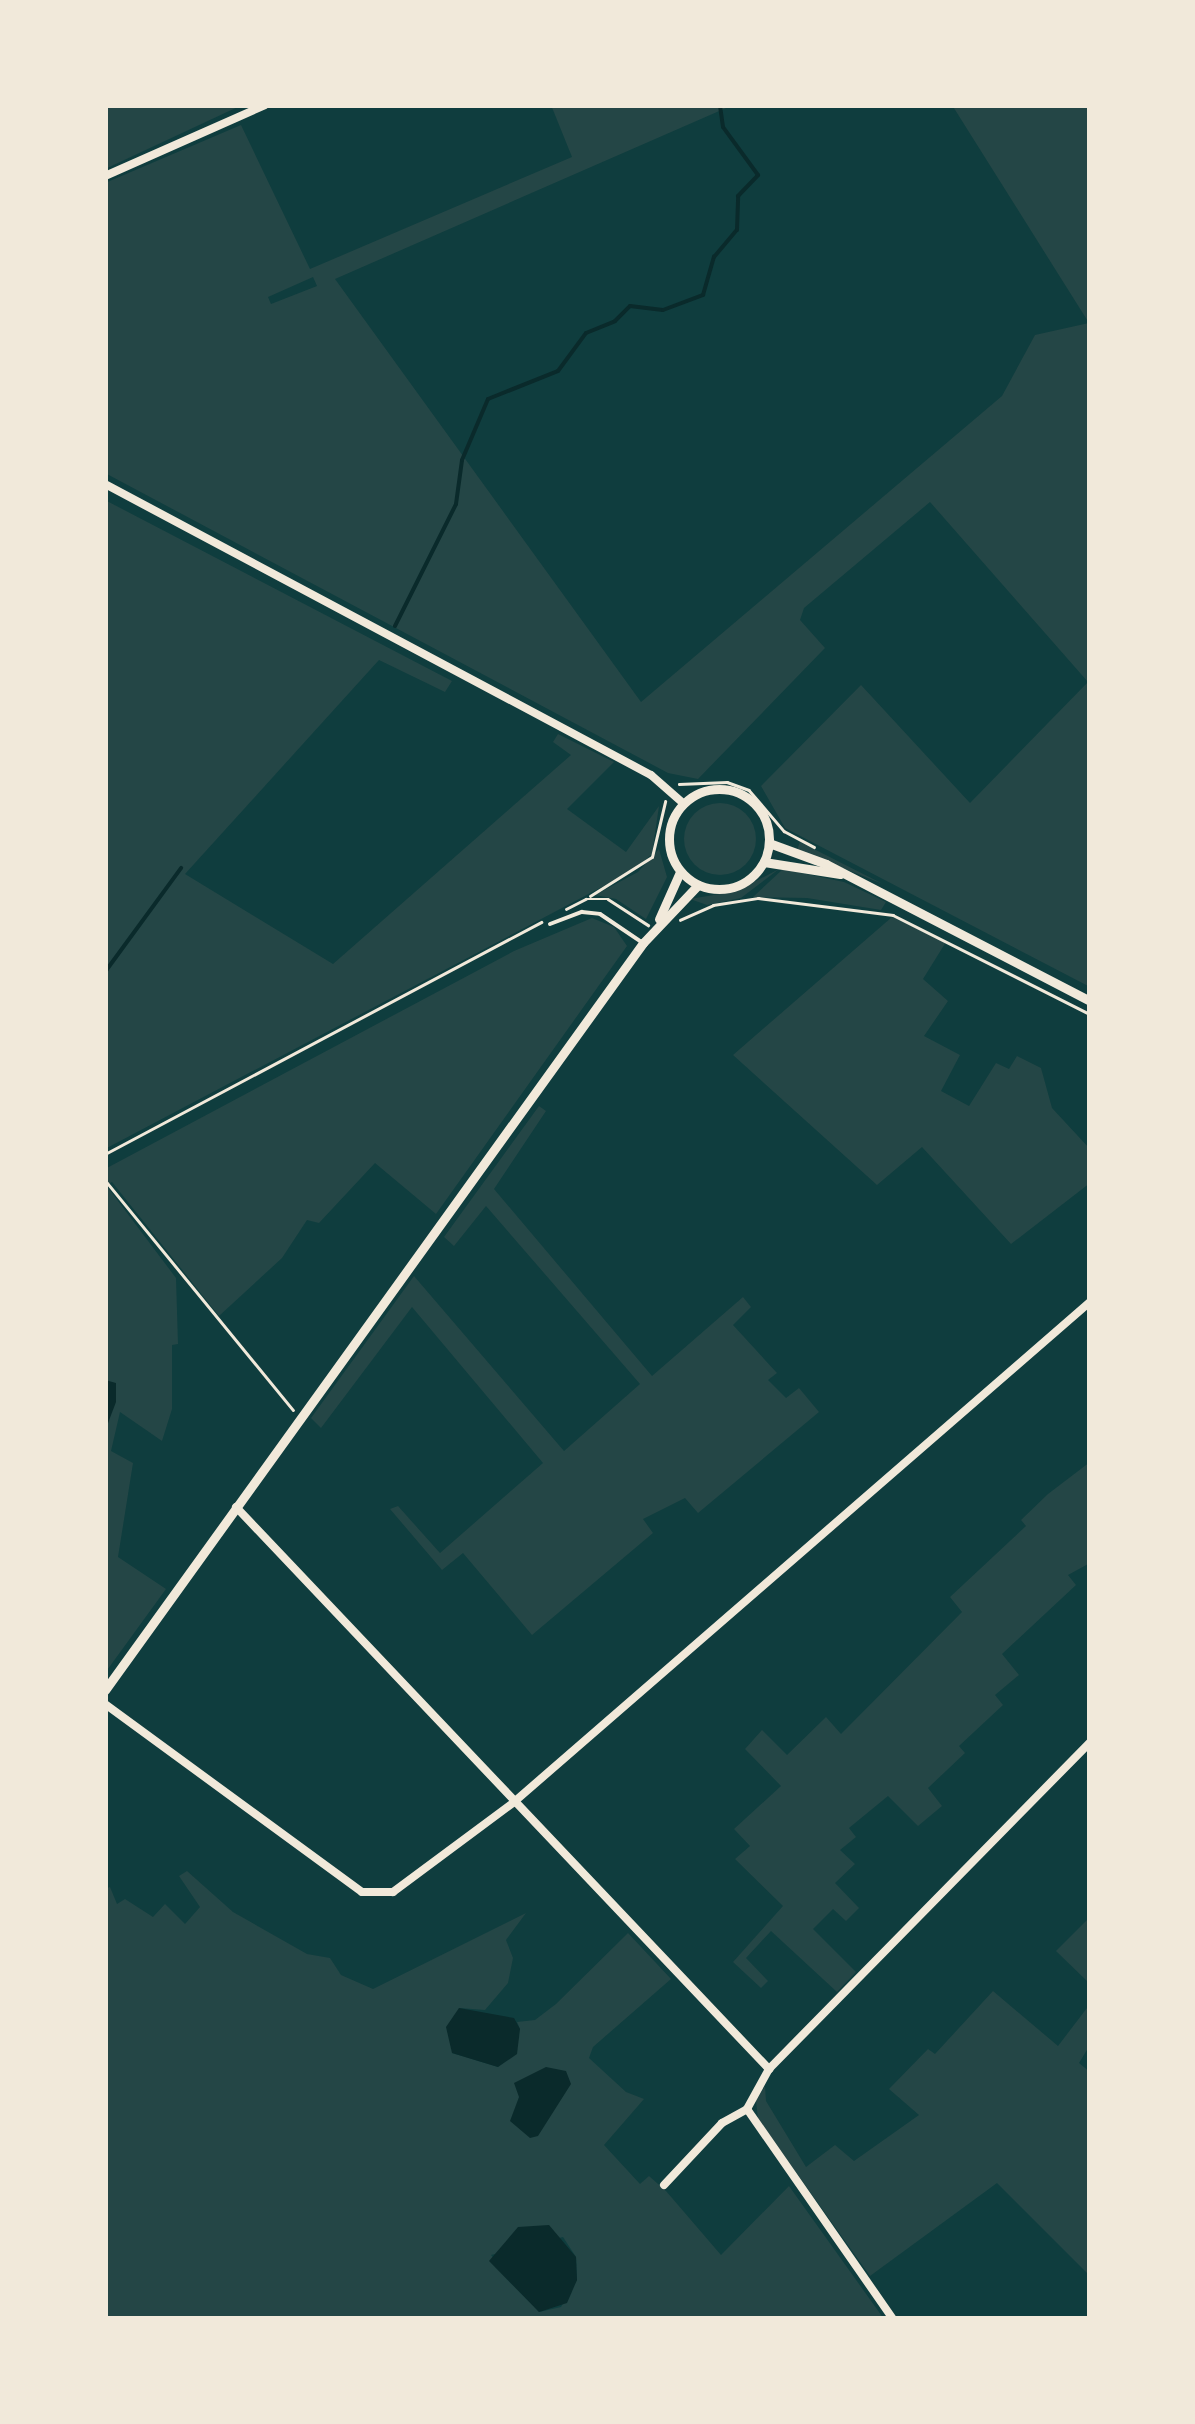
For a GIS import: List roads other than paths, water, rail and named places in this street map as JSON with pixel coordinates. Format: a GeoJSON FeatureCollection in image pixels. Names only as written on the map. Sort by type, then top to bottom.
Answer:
{"type":"FeatureCollection","features":[{"type":"Feature","properties":{"kind":"street"},"geometry":{"type":"LineString","coordinates":[[105,176],[266,105]]}},
{"type":"Feature","properties":{"kind":"street"},"geometry":{"type":"LineString","coordinates":[[105,484],[651,774],[684,804]]}},
{"type":"Feature","properties":{"kind":"street"},"geometry":{"type":"LineString","coordinates":[[707,791],[734,791],[764,817],[769,843],[764,862],[743,884],[698,885],[680,872],[669,837],[684,804],[707,791]]}},
{"type":"Feature","properties":{"kind":"street"},"geometry":{"type":"LineString","coordinates":[[769,843],[842,874],[1090,1001]]}},
{"type":"Feature","properties":{"kind":"street"},"geometry":{"type":"LineString","coordinates":[[764,862],[842,874]]}},
{"type":"Feature","properties":{"kind":"street"},"geometry":{"type":"LineString","coordinates":[[654,930],[680,872]]}},
{"type":"Feature","properties":{"kind":"street"},"geometry":{"type":"LineString","coordinates":[[105,1690],[644,942],[698,885]]}},
{"type":"Feature","properties":{"kind":"street"},"geometry":{"type":"LineString","coordinates":[[105,1704],[362,1892],[394,1892],[514,1802],[1090,1302]]}},
{"type":"Feature","properties":{"kind":"street"},"geometry":{"type":"LineString","coordinates":[[236,1508],[769,2069]]}},
{"type":"Feature","properties":{"kind":"street"},"geometry":{"type":"LineString","coordinates":[[664,2185],[722,2123],[747,2109],[769,2069],[1090,1742]]}},
{"type":"Feature","properties":{"kind":"street"},"geometry":{"type":"LineString","coordinates":[[747,2109],[892,2319]]}},
{"type":"Feature","properties":{"kind":"lane"},"geometry":{"type":"LineString","coordinates":[[549,921],[582,912],[600,914],[644,942]]}},
{"type":"Feature","properties":{"kind":"waterway"},"geometry":{"type":"LineString","coordinates":[[395,626],[456,504],[462,460],[488,399],[558,371],[586,333],[615,321],[630,306],[663,310],[703,295],[714,257],[737,230],[738,196],[758,175],[723,127],[720,105]]}},
{"type":"Feature","properties":{"kind":"waterway"},"geometry":{"type":"LineString","coordinates":[[105,972],[181,868]]}}]}
